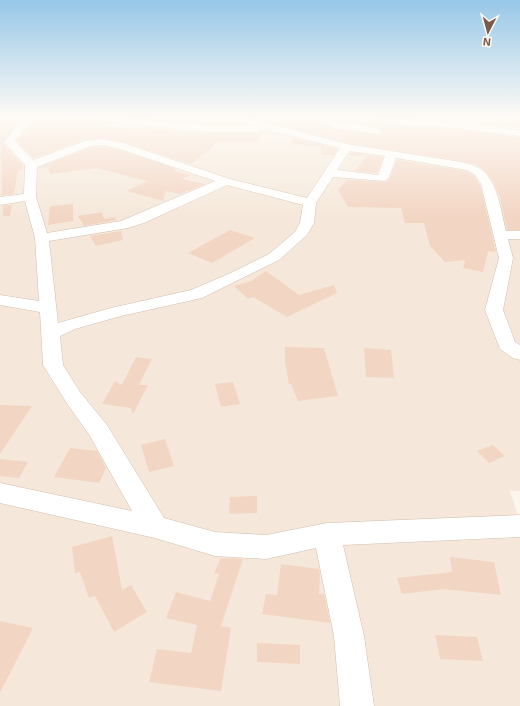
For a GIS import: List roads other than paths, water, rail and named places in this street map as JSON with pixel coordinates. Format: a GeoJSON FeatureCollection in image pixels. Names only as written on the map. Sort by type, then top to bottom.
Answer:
{"type":"FeatureCollection","features":[{"type":"Feature","properties":{"kind":"street"},"geometry":{"type":"LineString","coordinates":[[20,151],[31,165],[30,197],[42,238],[53,365],[73,397],[99,431],[155,527]]}},
{"type":"Feature","properties":{"kind":"street"},"geometry":{"type":"LineString","coordinates":[[31,165],[68,151]]}},
{"type":"Feature","properties":{"kind":"street"},"geometry":{"type":"LineString","coordinates":[[137,151],[226,181],[310,203]]}},
{"type":"Feature","properties":{"kind":"street"},"geometry":{"type":"LineString","coordinates":[[50,334],[69,325],[117,312],[196,294],[239,276],[274,257],[300,235],[307,223],[310,203],[343,151]]}},
{"type":"Feature","properties":{"kind":"street"},"geometry":{"type":"LineString","coordinates":[[329,173],[381,179],[383,177],[384,151]]}},
{"type":"Feature","properties":{"kind":"street"},"geometry":{"type":"LineString","coordinates":[[400,151],[409,156],[457,164],[471,168],[479,173],[487,184],[506,258],[494,310],[507,345],[520,354]]}},
{"type":"Feature","properties":{"kind":"street"},"geometry":{"type":"LineString","coordinates":[[42,238],[123,225],[139,220],[226,181]]}},
{"type":"Feature","properties":{"kind":"street"},"geometry":{"type":"LineString","coordinates":[[0,201],[30,197]]}},
{"type":"Feature","properties":{"kind":"street"},"geometry":{"type":"LineString","coordinates":[[500,235],[520,235]]}},
{"type":"Feature","properties":{"kind":"street"},"geometry":{"type":"LineString","coordinates":[[0,300],[48,308]]}},
{"type":"Feature","properties":{"kind":"street"},"geometry":{"type":"LineString","coordinates":[[0,493],[155,527],[215,544],[266,547],[327,534],[520,526]]}},
{"type":"Feature","properties":{"kind":"street"},"geometry":{"type":"LineString","coordinates":[[327,534],[349,636],[357,706]]}}]}
